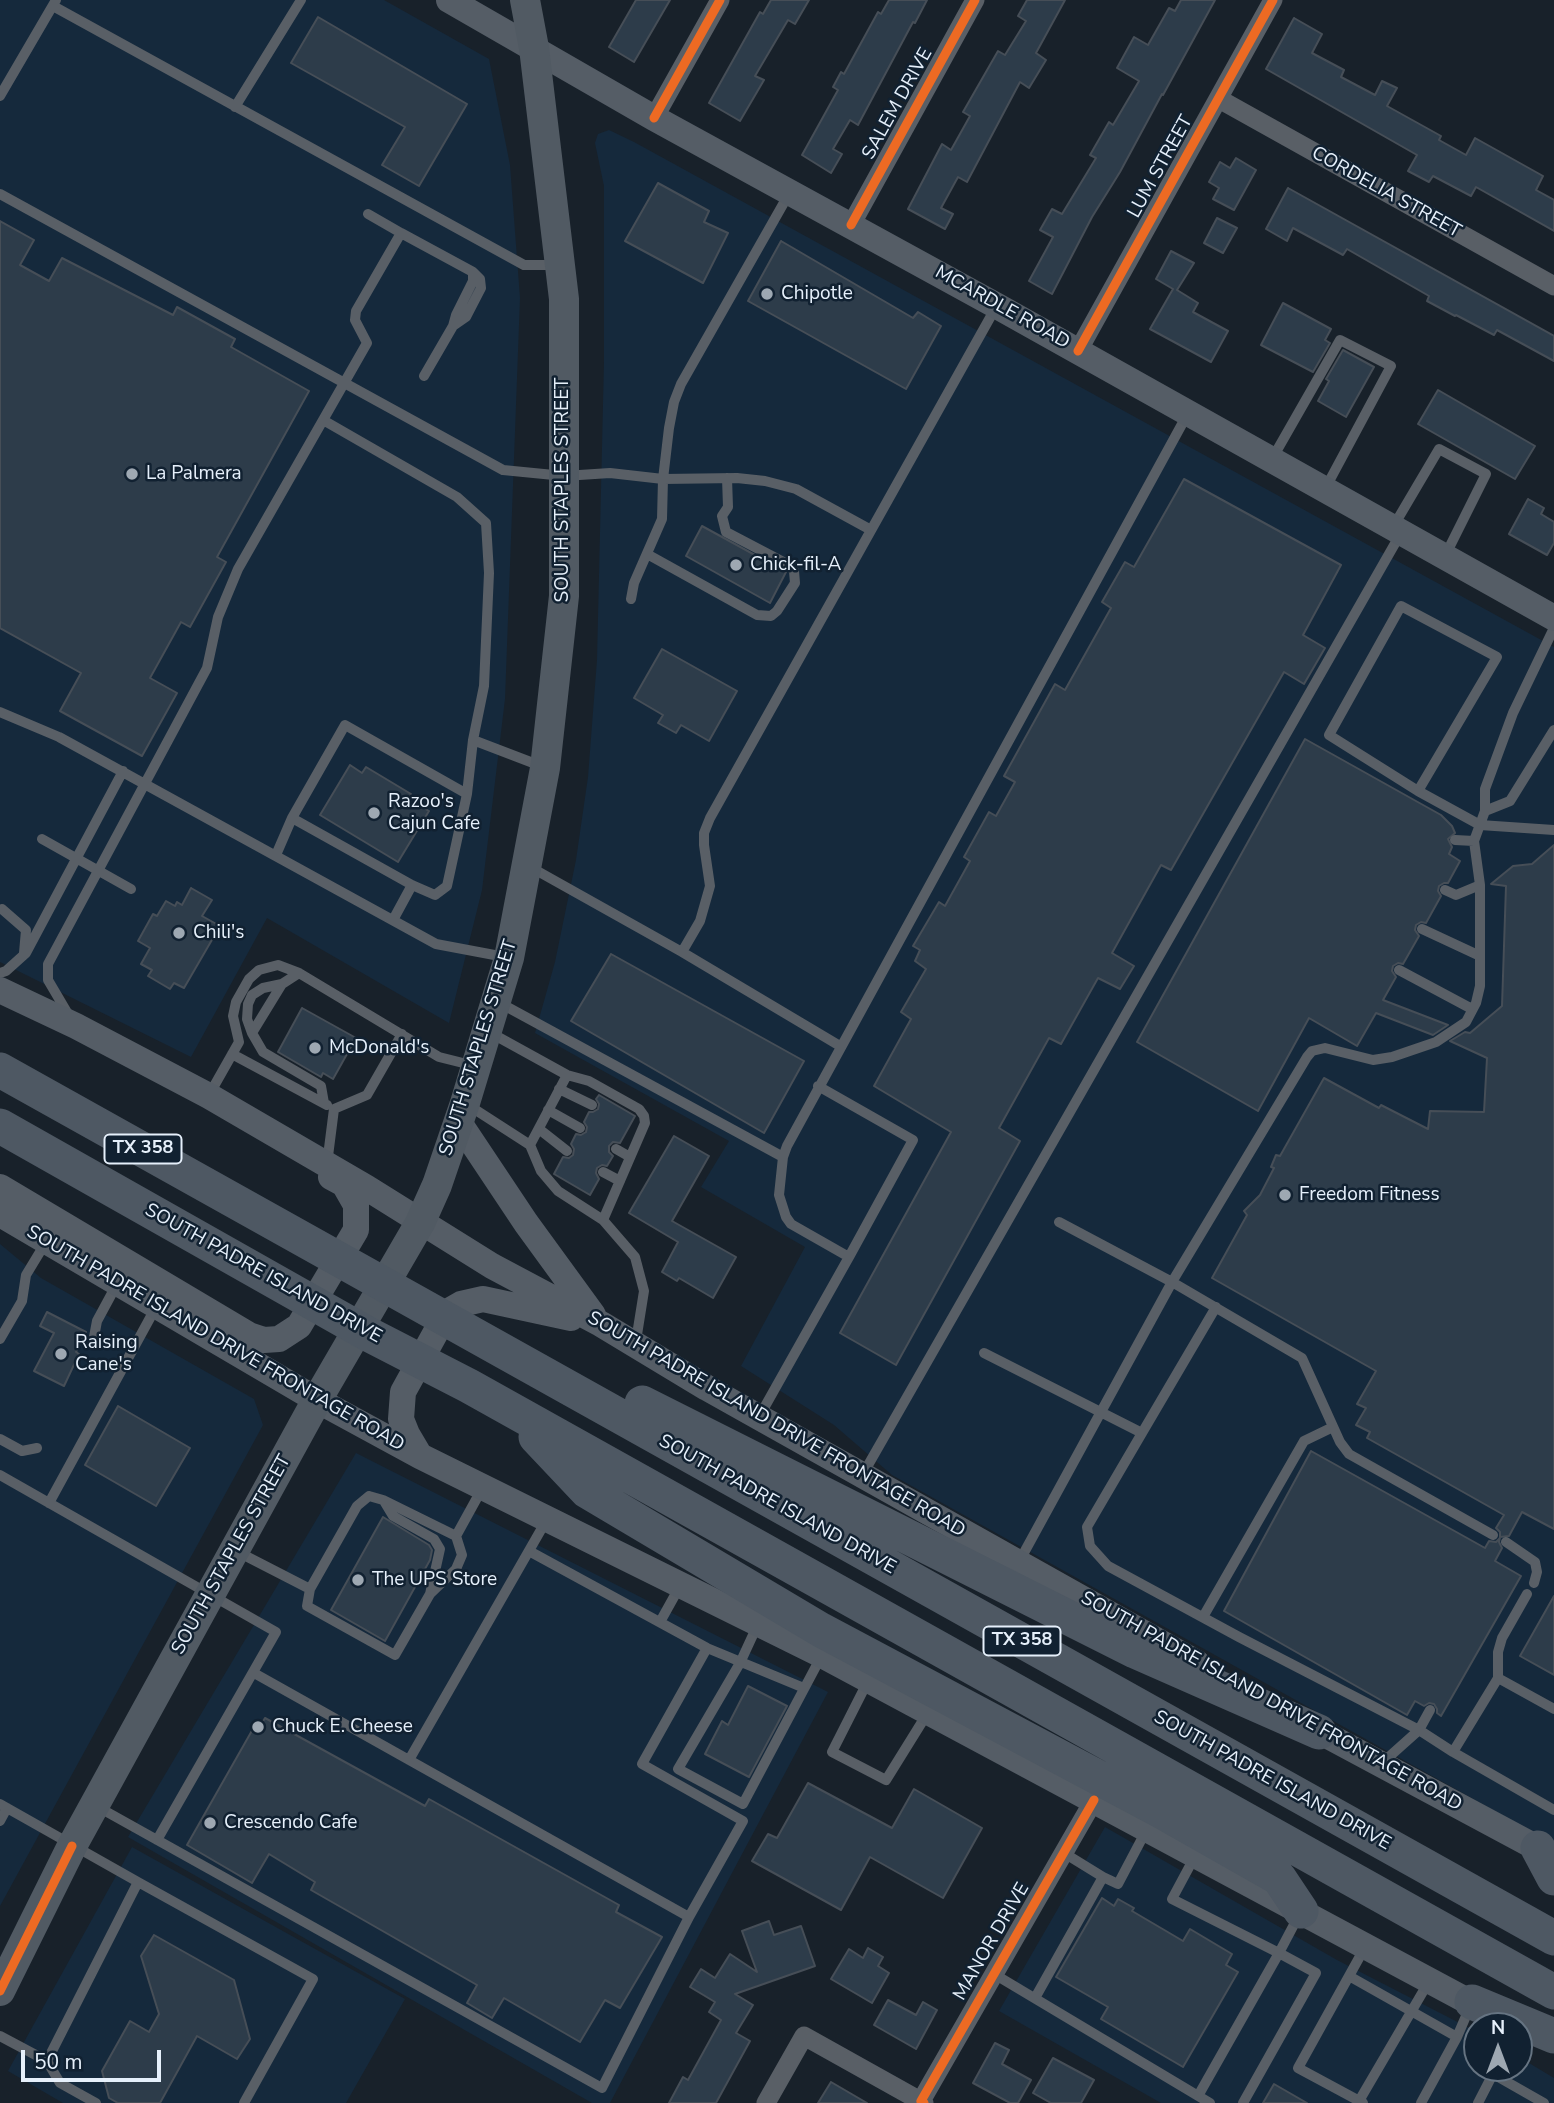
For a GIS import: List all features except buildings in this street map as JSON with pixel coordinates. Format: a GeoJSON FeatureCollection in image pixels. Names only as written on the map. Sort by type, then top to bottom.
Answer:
{"type":"FeatureCollection","features":[{"type":"Feature","properties":{"kind":"highway","name":"SOUTH PADRE ISLAND DRIVE"},"geometry":{"type":"LineString","coordinates":[[0,1070],[1554,1938]]}},
{"type":"Feature","properties":{"kind":"highway","name":"SOUTH PADRE ISLAND DRIVE"},"geometry":{"type":"LineString","coordinates":[[0,1126],[368,1334],[469,1386],[1554,1992]]}},
{"type":"Feature","properties":{"kind":"highway"},"geometry":{"type":"LineString","coordinates":[[490,1344],[555,1360],[1135,1651],[1319,1732]]}},
{"type":"Feature","properties":{"kind":"highway"},"geometry":{"type":"LineString","coordinates":[[512,1411],[587,1491],[821,1630],[1161,1811],[1279,1878],[1301,1911]]}},
{"type":"Feature","properties":{"kind":"highway"},"geometry":{"type":"LineString","coordinates":[[1472,2002],[1554,2036]]}},
{"type":"Feature","properties":{"kind":"main road","name":"MCARDLE ROAD"},"geometry":{"type":"LineString","coordinates":[[449,0],[654,118],[997,306],[1554,618]]}},
{"type":"Feature","properties":{"kind":"main road","name":"SOUTH STAPLES STREET"},"geometry":{"type":"LineString","coordinates":[[0,1991],[94,1805],[317,1400],[420,1223],[437,1185],[509,958],[545,768],[564,596],[564,299],[534,48],[525,0]]}},
{"type":"Feature","properties":{"kind":"main road","name":"SOUTH PADRE ISLAND DRIVE FRONTAGE ROAD"},"geometry":{"type":"LineString","coordinates":[[0,990],[76,1026],[209,1096],[492,1266],[601,1324],[759,1417],[1319,1732],[1381,1764],[1549,1861]]}},
{"type":"Feature","properties":{"kind":"main road"},"geometry":{"type":"LineString","coordinates":[[0,1187],[249,1335],[264,1340],[279,1339],[299,1326],[356,1230],[356,1205],[344,1184],[218,1112],[209,1096]]}},
{"type":"Feature","properties":{"kind":"main road"},"geometry":{"type":"LineString","coordinates":[[461,1112],[526,1223],[583,1304],[601,1324]]}},
{"type":"Feature","properties":{"kind":"main road","name":"SOUTH PADRE ISLAND DRIVE FRONTAGE ROAD"},"geometry":{"type":"LineString","coordinates":[[0,1215],[317,1400],[420,1456],[822,1655],[1489,2012]]}},
{"type":"Feature","properties":{"kind":"main road"},"geometry":{"type":"LineString","coordinates":[[420,1456],[401,1419],[403,1392],[447,1312],[461,1304],[483,1299],[601,1324]]}},
{"type":"Feature","properties":{"kind":"main road"},"geometry":{"type":"LineString","coordinates":[[1533,2038],[1554,2051]]}},
{"type":"Feature","properties":{"kind":"street"},"geometry":{"type":"LineString","coordinates":[[654,118],[720,0]]}},
{"type":"Feature","properties":{"kind":"street","name":"SALEM DRIVE"},"geometry":{"type":"LineString","coordinates":[[851,225],[975,0]]}},
{"type":"Feature","properties":{"kind":"street","name":"LUM STREET"},"geometry":{"type":"LineString","coordinates":[[1077,351],[1273,0]]}},
{"type":"Feature","properties":{"kind":"street","name":"CORDELIA STREET"},"geometry":{"type":"LineString","coordinates":[[1219,99],[1554,286]]}},
{"type":"Feature","properties":{"kind":"street","name":"MANOR DRIVE"},"geometry":{"type":"LineString","coordinates":[[923,2102],[1094,1800]]}},
{"type":"Feature","properties":{"kind":"street"},"geometry":{"type":"LineString","coordinates":[[766,2103],[804,2036],[923,2102]]}},
{"type":"Feature","properties":{"kind":"lane"},"geometry":{"type":"LineString","coordinates":[[235,107],[301,0]]}},
{"type":"Feature","properties":{"kind":"lane"},"geometry":{"type":"LineString","coordinates":[[0,96],[55,3],[235,107],[524,265],[560,265]]}},
{"type":"Feature","properties":{"kind":"lane"},"geometry":{"type":"LineString","coordinates":[[631,599],[634,583],[662,519],[669,428],[681,384],[790,192]]}},
{"type":"Feature","properties":{"kind":"lane"},"geometry":{"type":"LineString","coordinates":[[0,194],[503,470],[564,476],[610,474],[663,479],[727,478],[765,481],[796,489],[871,530]]}},
{"type":"Feature","properties":{"kind":"lane"},"geometry":{"type":"LineString","coordinates":[[368,214],[473,272],[473,281],[453,326],[424,376]]}},
{"type":"Feature","properties":{"kind":"lane"},"geometry":{"type":"LineString","coordinates":[[76,1026],[48,980],[48,964],[207,668],[218,617],[238,569],[367,343],[355,320],[356,311],[401,233]]}},
{"type":"Feature","properties":{"kind":"lane"},"geometry":{"type":"LineString","coordinates":[[682,952],[700,921],[710,886],[704,833],[710,818],[997,306]]}},
{"type":"Feature","properties":{"kind":"lane"},"geometry":{"type":"LineString","coordinates":[[1272,460],[1340,340],[1391,366],[1325,490]]}},
{"type":"Feature","properties":{"kind":"lane"},"geometry":{"type":"LineString","coordinates":[[849,1257],[791,1224],[786,1217],[779,1195],[783,1157],[818,1086],[1188,413]]}},
{"type":"Feature","properties":{"kind":"lane"},"geometry":{"type":"LineString","coordinates":[[292,818],[435,895],[447,886],[467,794],[484,675],[489,573],[485,523],[457,497],[323,420]]}},
{"type":"Feature","properties":{"kind":"lane"},"geometry":{"type":"LineString","coordinates":[[863,1475],[1397,530],[1439,449],[1486,474],[1444,557]]}},
{"type":"Feature","properties":{"kind":"lane"},"geometry":{"type":"LineString","coordinates":[[648,554],[757,615],[771,615],[778,611],[795,583],[794,571],[789,565],[726,531],[722,516],[728,507],[727,478]]}},
{"type":"Feature","properties":{"kind":"lane"},"geometry":{"type":"LineString","coordinates":[[1418,791],[1497,657],[1401,606],[1329,735],[1418,791],[1480,825],[1554,830]]}},
{"type":"Feature","properties":{"kind":"lane"},"geometry":{"type":"LineString","coordinates":[[1019,1562],[1172,1282],[1312,1051],[1325,1048],[1373,1060],[1392,1057],[1436,1042],[1466,1022],[1476,1003],[1480,986],[1479,885],[1474,841],[1485,811],[1485,789],[1508,726],[1554,628]]}},
{"type":"Feature","properties":{"kind":"lane"},"geometry":{"type":"LineString","coordinates":[[0,712],[59,737],[145,782],[436,944],[509,958]]}},
{"type":"Feature","properties":{"kind":"lane"},"geometry":{"type":"LineString","coordinates":[[276,855],[292,818],[345,725],[467,794]]}},
{"type":"Feature","properties":{"kind":"lane"},"geometry":{"type":"LineString","coordinates":[[1485,811],[1510,801],[1554,730]]}},
{"type":"Feature","properties":{"kind":"lane"},"geometry":{"type":"LineString","coordinates":[[473,740],[545,768]]}},
{"type":"Feature","properties":{"kind":"lane"},"geometry":{"type":"LineString","coordinates":[[0,973],[23,956],[123,771]]}},
{"type":"Feature","properties":{"kind":"lane"},"geometry":{"type":"LineString","coordinates":[[42,839],[131,889]]}},
{"type":"Feature","properties":{"kind":"lane"},"geometry":{"type":"LineString","coordinates":[[1455,840],[1474,841]]}},
{"type":"Feature","properties":{"kind":"lane"},"geometry":{"type":"LineString","coordinates":[[528,866],[682,952],[840,1046]]}},
{"type":"Feature","properties":{"kind":"lane"},"geometry":{"type":"LineString","coordinates":[[393,920],[412,885]]}},
{"type":"Feature","properties":{"kind":"lane"},"geometry":{"type":"LineString","coordinates":[[1444,890],[1456,895],[1479,885]]}},
{"type":"Feature","properties":{"kind":"lane"},"geometry":{"type":"LineString","coordinates":[[2,909],[26,930],[23,956]]}},
{"type":"Feature","properties":{"kind":"lane"},"geometry":{"type":"LineString","coordinates":[[1422,929],[1480,956]]}},
{"type":"Feature","properties":{"kind":"lane"},"geometry":{"type":"LineString","coordinates":[[209,1096],[239,1042],[233,1016],[236,1002],[249,979],[259,970],[278,965],[299,973],[439,1056],[476,1066]]}},
{"type":"Feature","properties":{"kind":"lane"},"geometry":{"type":"LineString","coordinates":[[1399,970],[1472,1009]]}},
{"type":"Feature","properties":{"kind":"lane"},"geometry":{"type":"LineString","coordinates":[[299,973],[282,984],[263,988],[252,995],[247,1019],[263,1052],[321,1086],[324,1103]]}},
{"type":"Feature","properties":{"kind":"lane"},"geometry":{"type":"LineString","coordinates":[[252,1033],[282,984]]}},
{"type":"Feature","properties":{"kind":"lane"},"geometry":{"type":"LineString","coordinates":[[497,1001],[783,1157]]}},
{"type":"Feature","properties":{"kind":"lane"},"geometry":{"type":"LineString","coordinates":[[488,1031],[567,1075],[589,1081],[639,1109],[644,1116],[645,1123],[603,1220]]}},
{"type":"Feature","properties":{"kind":"lane"},"geometry":{"type":"LineString","coordinates":[[334,1109],[367,1095],[402,1034]]}},
{"type":"Feature","properties":{"kind":"lane"},"geometry":{"type":"LineString","coordinates":[[232,1054],[334,1109]]}},
{"type":"Feature","properties":{"kind":"lane"},"geometry":{"type":"LineString","coordinates":[[530,1145],[567,1075]]}},
{"type":"Feature","properties":{"kind":"lane"},"geometry":{"type":"LineString","coordinates":[[759,1417],[913,1140],[818,1086]]}},
{"type":"Feature","properties":{"kind":"lane"},"geometry":{"type":"LineString","coordinates":[[559,1089],[593,1105]]}},
{"type":"Feature","properties":{"kind":"lane"},"geometry":{"type":"LineString","coordinates":[[327,1166],[334,1109]]}},
{"type":"Feature","properties":{"kind":"lane"},"geometry":{"type":"LineString","coordinates":[[548,1110],[580,1128]]}},
{"type":"Feature","properties":{"kind":"lane"},"geometry":{"type":"LineString","coordinates":[[461,1112],[530,1145],[541,1171],[558,1191],[603,1220],[635,1257],[644,1291],[636,1345]]}},
{"type":"Feature","properties":{"kind":"lane"},"geometry":{"type":"LineString","coordinates":[[630,1126],[641,1132]]}},
{"type":"Feature","properties":{"kind":"lane"},"geometry":{"type":"LineString","coordinates":[[539,1129],[567,1152]]}},
{"type":"Feature","properties":{"kind":"lane"},"geometry":{"type":"LineString","coordinates":[[616,1149],[630,1157]]}},
{"type":"Feature","properties":{"kind":"lane"},"geometry":{"type":"LineString","coordinates":[[603,1172],[620,1181]]}},
{"type":"Feature","properties":{"kind":"lane"},"geometry":{"type":"LineString","coordinates":[[1059,1222],[1172,1282],[1302,1358],[1333,1427],[1349,1454],[1493,1535]]}},
{"type":"Feature","properties":{"kind":"lane"},"geometry":{"type":"LineString","coordinates":[[0,1339],[22,1301],[26,1275],[46,1242]]}},
{"type":"Feature","properties":{"kind":"lane"},"geometry":{"type":"LineString","coordinates":[[94,1337],[97,1321],[117,1284]]}},
{"type":"Feature","properties":{"kind":"lane"},"geometry":{"type":"LineString","coordinates":[[49,1503],[156,1307]]}},
{"type":"Feature","properties":{"kind":"lane"},"geometry":{"type":"LineString","coordinates":[[1216,1307],[1087,1527],[1090,1546],[1108,1566],[1419,1730],[1452,1752],[1554,1810]]}},
{"type":"Feature","properties":{"kind":"lane"},"geometry":{"type":"LineString","coordinates":[[984,1353],[1142,1433]]}},
{"type":"Feature","properties":{"kind":"lane"},"geometry":{"type":"LineString","coordinates":[[1203,1618],[1304,1441],[1333,1427]]}},
{"type":"Feature","properties":{"kind":"lane"},"geometry":{"type":"LineString","coordinates":[[0,1438],[22,1451],[37,1448]]}},
{"type":"Feature","properties":{"kind":"lane"},"geometry":{"type":"LineString","coordinates":[[0,1475],[276,1632],[158,1840]]}},
{"type":"Feature","properties":{"kind":"lane"},"geometry":{"type":"LineString","coordinates":[[456,1536],[483,1487]]}},
{"type":"Feature","properties":{"kind":"lane"},"geometry":{"type":"LineString","coordinates":[[369,1496],[383,1500],[456,1536],[463,1555],[456,1569],[430,1594],[395,1655],[307,1606],[310,1589],[357,1506],[369,1496]]}},
{"type":"Feature","properties":{"kind":"lane"},"geometry":{"type":"LineString","coordinates":[[383,1500],[393,1516],[434,1539],[440,1549],[430,1594]]}},
{"type":"Feature","properties":{"kind":"lane"},"geometry":{"type":"LineString","coordinates":[[409,1760],[547,1519]]}},
{"type":"Feature","properties":{"kind":"lane"},"geometry":{"type":"LineString","coordinates":[[1506,1542],[1535,1562],[1537,1572],[1534,1583]]}},
{"type":"Feature","properties":{"kind":"lane"},"geometry":{"type":"LineString","coordinates":[[235,1550],[310,1589]]}},
{"type":"Feature","properties":{"kind":"lane"},"geometry":{"type":"LineString","coordinates":[[529,1551],[707,1648],[804,1688]]}},
{"type":"Feature","properties":{"kind":"lane"},"geometry":{"type":"LineString","coordinates":[[660,1622],[681,1585]]}},
{"type":"Feature","properties":{"kind":"lane"},"geometry":{"type":"LineString","coordinates":[[1452,1752],[1498,1678],[1498,1652],[1502,1638],[1527,1594]]}},
{"type":"Feature","properties":{"kind":"lane"},"geometry":{"type":"LineString","coordinates":[[758,1623],[740,1663],[678,1769],[743,1804],[822,1655]]}},
{"type":"Feature","properties":{"kind":"lane"},"geometry":{"type":"LineString","coordinates":[[94,1805],[602,2088],[689,1917],[743,1821],[642,1764],[707,1648]]}},
{"type":"Feature","properties":{"kind":"lane"},"geometry":{"type":"LineString","coordinates":[[254,1673],[689,1917]]}},
{"type":"Feature","properties":{"kind":"lane"},"geometry":{"type":"LineString","coordinates":[[1498,1678],[1554,1709]]}},
{"type":"Feature","properties":{"kind":"lane"},"geometry":{"type":"LineString","coordinates":[[869,1680],[832,1752],[886,1780],[928,1712]]}},
{"type":"Feature","properties":{"kind":"lane"},"geometry":{"type":"LineString","coordinates":[[1381,1764],[1419,1730],[1430,1710]]}},
{"type":"Feature","properties":{"kind":"lane"},"geometry":{"type":"LineString","coordinates":[[0,1821],[3,1806],[313,1979],[244,2103]]}},
{"type":"Feature","properties":{"kind":"lane"},"geometry":{"type":"LineString","coordinates":[[1064,1853],[1118,1884],[1147,1829]]}},
{"type":"Feature","properties":{"kind":"lane"},"geometry":{"type":"LineString","coordinates":[[1196,1855],[1172,1899],[1316,1973],[1244,2103]]}},
{"type":"Feature","properties":{"kind":"lane"},"geometry":{"type":"LineString","coordinates":[[1035,1998],[1103,1877]]}},
{"type":"Feature","properties":{"kind":"lane"},"geometry":{"type":"LineString","coordinates":[[47,2061],[138,1882]]}},
{"type":"Feature","properties":{"kind":"lane"},"geometry":{"type":"LineString","coordinates":[[1198,2096],[1301,1911]]}},
{"type":"Feature","properties":{"kind":"lane"},"geometry":{"type":"LineString","coordinates":[[1366,1946],[1298,2068],[1361,2102],[1430,1980]]}},
{"type":"Feature","properties":{"kind":"lane"},"geometry":{"type":"LineString","coordinates":[[994,1974],[1210,2103]]}},
{"type":"Feature","properties":{"kind":"lane"},"geometry":{"type":"LineString","coordinates":[[1349,1976],[1457,2037]]}},
{"type":"Feature","properties":{"kind":"lane"},"geometry":{"type":"LineString","coordinates":[[1421,2103],[1457,2037],[1472,2002]]}},
{"type":"Feature","properties":{"kind":"lane"},"geometry":{"type":"LineString","coordinates":[[0,2036],[47,2061],[61,2084],[96,2103]]}},
{"type":"Feature","properties":{"kind":"lane"},"geometry":{"type":"LineString","coordinates":[[1478,2103],[1489,2082]]}},
{"type":"Feature","properties":{"kind":"lane"},"geometry":{"type":"LineString","coordinates":[[1512,2082],[1544,2103]]}},
{"type":"Feature","properties":{"kind":"shaded area"},"geometry":{"type":"Polygon","coordinates":[[[0,0],[384,0],[489,59],[510,165],[520,298],[505,699],[482,890],[449,1023],[267,918],[191,1057],[0,962],[0,0]]]}},
{"type":"Feature","properties":{"kind":"shaded area"},"geometry":{"type":"Polygon","coordinates":[[[609,130],[1554,647],[1554,1844],[892,1475],[834,1425],[741,1366],[805,1247],[701,1187],[729,1141],[535,1033],[555,962],[576,860],[588,777],[597,660],[604,362],[604,186],[595,143],[598,134],[609,130]]]}},
{"type":"Feature","properties":{"kind":"shaded area"},"geometry":{"type":"Polygon","coordinates":[[[0,1244],[41,1278],[254,1399],[263,1425],[0,1906],[0,1244]]]}},
{"type":"Feature","properties":{"kind":"shaded area"},"geometry":{"type":"Polygon","coordinates":[[[356,1453],[828,1692],[610,2103],[592,2103],[128,1837],[356,1453]]]}},
{"type":"Feature","properties":{"kind":"shaded area"},"geometry":{"type":"Polygon","coordinates":[[[1105,1827],[1337,1960],[1463,2025],[1463,2082],[1533,2082],[1533,2065],[1554,2078],[1554,2103],[1161,2103],[999,2011],[1105,1827]]]}},
{"type":"Feature","properties":{"kind":"shaded area"},"geometry":{"type":"Polygon","coordinates":[[[132,1847],[405,1999],[346,2103],[63,2103],[8,2071],[132,1847]]]}},
{"type":"Feature","properties":{"kind":"cycle path"},"geometry":{"type":"LineString","coordinates":[[654,118],[720,0]]}},
{"type":"Feature","properties":{"kind":"cycle path"},"geometry":{"type":"LineString","coordinates":[[851,225],[975,0]]}},
{"type":"Feature","properties":{"kind":"cycle path"},"geometry":{"type":"LineString","coordinates":[[1078,351],[1273,0]]}},
{"type":"Feature","properties":{"kind":"cycle path"},"geometry":{"type":"LineString","coordinates":[[924,2103],[921,2101],[1094,1800]]}},
{"type":"Feature","properties":{"kind":"cycle path"},"geometry":{"type":"LineString","coordinates":[[0,1991],[72,1846]]}},
{"type":"Feature","properties":{"kind":"place","name":"Chipotle"},"geometry":{"type":"Point","coordinates":[767,294]}},
{"type":"Feature","properties":{"kind":"place","name":"La Palmera"},"geometry":{"type":"Point","coordinates":[132,474]}},
{"type":"Feature","properties":{"kind":"place","name":"Chick-fil-A"},"geometry":{"type":"Point","coordinates":[736,565]}},
{"type":"Feature","properties":{"kind":"place","name":"Razoo's Cajun Cafe"},"geometry":{"type":"Point","coordinates":[374,813]}},
{"type":"Feature","properties":{"kind":"place","name":"Chili's"},"geometry":{"type":"Point","coordinates":[179,933]}},
{"type":"Feature","properties":{"kind":"place","name":"McDonald's"},"geometry":{"type":"Point","coordinates":[315,1048]}},
{"type":"Feature","properties":{"kind":"place","name":"Freedom Fitness"},"geometry":{"type":"Point","coordinates":[1285,1195]}},
{"type":"Feature","properties":{"kind":"place","name":"Raising Cane's"},"geometry":{"type":"Point","coordinates":[61,1354]}},
{"type":"Feature","properties":{"kind":"place","name":"The UPS Store"},"geometry":{"type":"Point","coordinates":[358,1580]}},
{"type":"Feature","properties":{"kind":"place","name":"Chuck E. Cheese"},"geometry":{"type":"Point","coordinates":[258,1727]}},
{"type":"Feature","properties":{"kind":"place","name":"Crescendo Cafe"},"geometry":{"type":"Point","coordinates":[210,1823]}}]}
